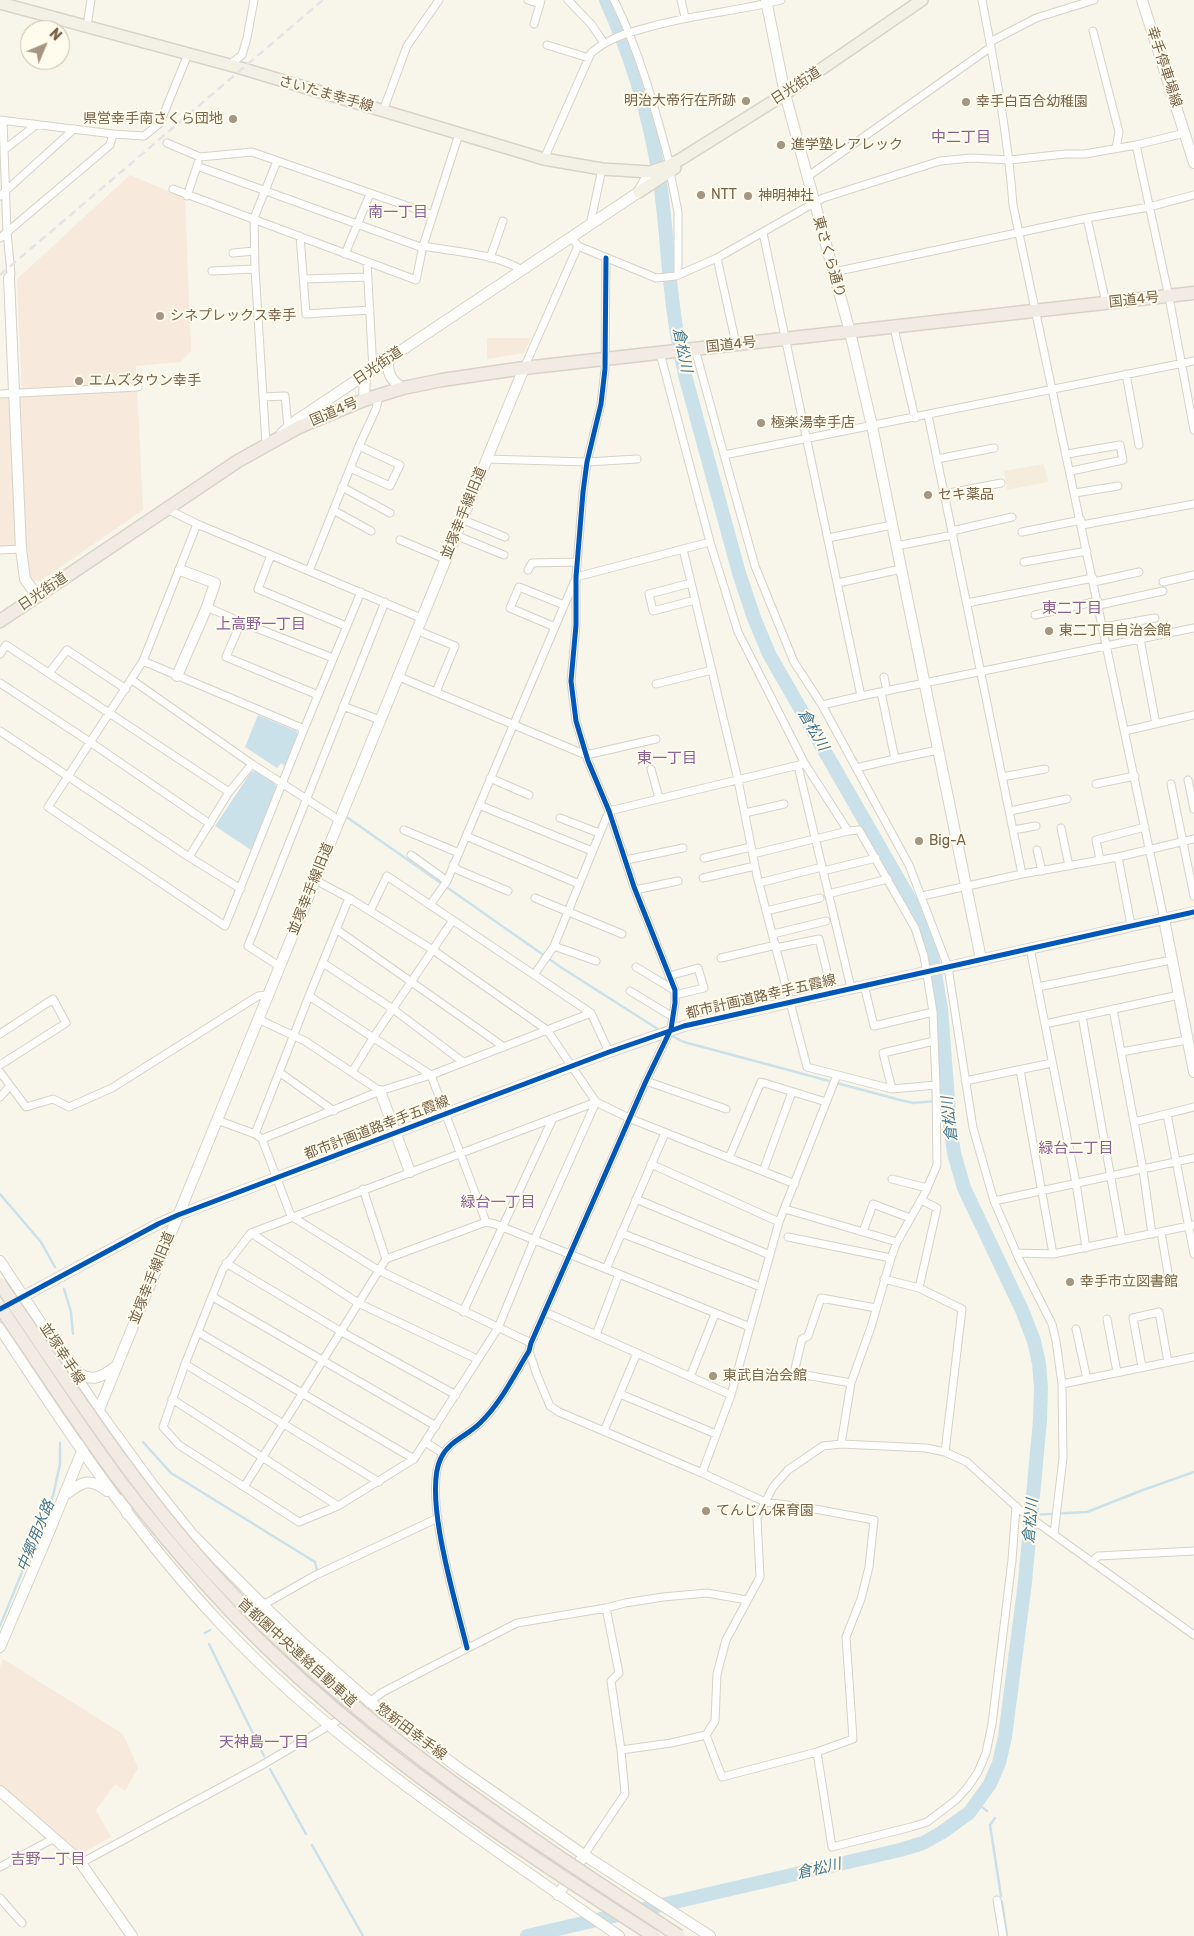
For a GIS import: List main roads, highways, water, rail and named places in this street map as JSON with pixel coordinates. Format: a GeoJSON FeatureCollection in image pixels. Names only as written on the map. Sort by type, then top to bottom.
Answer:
{"type":"FeatureCollection","features":[{"type":"Feature","properties":{"kind":"highway","name":"国道4号"},"geometry":{"type":"LineString","coordinates":[[278,437],[364,400],[402,388],[442,380],[524,368],[1194,293]]}},
{"type":"Feature","properties":{"kind":"highway","name":"日光街道"},"geometry":{"type":"LineString","coordinates":[[0,621],[278,437]]}},
{"type":"Feature","properties":{"kind":"highway","name":"首都圏中央連絡自動車道"},"geometry":{"type":"LineString","coordinates":[[0,1284],[116,1453],[151,1500],[222,1584],[268,1629],[343,1697],[430,1765],[570,1864],[680,1936]]}},
{"type":"Feature","properties":{"kind":"highway","name":"首都圏中央連絡自動車道"},"geometry":{"type":"LineString","coordinates":[[0,1308],[127,1490],[214,1593],[264,1644],[323,1698],[438,1789],[539,1861],[654,1936]]}},
{"type":"Feature","properties":{"kind":"main road","name":"日光街道"},"geometry":{"type":"LineString","coordinates":[[653,174],[669,169],[784,94],[917,1]]}},
{"type":"Feature","properties":{"kind":"main road","name":"さいたま幸手線"},"geometry":{"type":"LineString","coordinates":[[0,3],[229,65],[544,159],[602,169],[653,174]]}},
{"type":"Feature","properties":{"kind":"main road"},"geometry":{"type":"LineString","coordinates":[[639,192],[653,174]]}},
{"type":"Feature","properties":{"kind":"water"},"geometry":{"type":"Polygon","coordinates":[[[258,715],[296,731],[299,735],[286,767],[281,763],[277,768],[245,747],[258,715]]]}},
{"type":"Feature","properties":{"kind":"water"},"geometry":{"type":"Polygon","coordinates":[[[257,770],[275,784],[277,789],[251,850],[215,826],[251,772],[257,770]]]}},
{"type":"Feature","properties":{"kind":"waterway","name":"倉松川"},"geometry":{"type":"LineString","coordinates":[[527,1936],[900,1850],[923,1843],[969,1813],[990,1784],[999,1763],[1005,1737],[1025,1582],[1040,1420],[1041,1388],[1039,1363],[1034,1341],[1022,1310],[964,1188],[954,1153],[941,1009],[932,956],[913,905],[769,654],[754,618],[739,573],[681,356],[672,300],[660,179],[653,143],[643,101],[630,60],[606,0]]}},
{"type":"Feature","properties":{"kind":"waterway"},"geometry":{"type":"LineString","coordinates":[[348,818],[562,968],[661,1031]]}},
{"type":"Feature","properties":{"kind":"waterway"},"geometry":{"type":"LineString","coordinates":[[670,1035],[684,1042],[900,1100],[913,1103],[948,1100]]}},
{"type":"Feature","properties":{"kind":"waterway","name":"中郷用水路"},"geometry":{"type":"LineString","coordinates":[[0,1194],[41,1242],[55,1267]]}},
{"type":"Feature","properties":{"kind":"waterway","name":"中郷用水路"},"geometry":{"type":"LineString","coordinates":[[64,1289],[71,1312],[73,1334]]}},
{"type":"Feature","properties":{"kind":"waterway"},"geometry":{"type":"LineString","coordinates":[[143,1442],[171,1473],[315,1562],[317,1570]]}},
{"type":"Feature","properties":{"kind":"waterway","name":"中郷用水路"},"geometry":{"type":"LineString","coordinates":[[0,1626],[53,1496],[60,1464],[60,1443]]}},
{"type":"Feature","properties":{"kind":"waterway"},"geometry":{"type":"LineString","coordinates":[[1032,1515],[1087,1512],[1194,1472]]}},
{"type":"Feature","properties":{"kind":"waterway"},"geometry":{"type":"LineString","coordinates":[[274,1594],[284,1589]]}},
{"type":"Feature","properties":{"kind":"waterway"},"geometry":{"type":"LineString","coordinates":[[205,1633],[210,1630]]}},
{"type":"Feature","properties":{"kind":"waterway"},"geometry":{"type":"LineString","coordinates":[[209,1644],[264,1756]]}},
{"type":"Feature","properties":{"kind":"waterway"},"geometry":{"type":"LineString","coordinates":[[270,1769],[306,1834]]}},
{"type":"Feature","properties":{"kind":"waterway"},"geometry":{"type":"LineString","coordinates":[[977,1803],[987,1811]]}},
{"type":"Feature","properties":{"kind":"waterway"},"geometry":{"type":"LineString","coordinates":[[995,1818],[990,1825],[1001,1896]]}},
{"type":"Feature","properties":{"kind":"waterway"},"geometry":{"type":"LineString","coordinates":[[312,1845],[363,1936]]}},
{"type":"Feature","properties":{"kind":"waterway"},"geometry":{"type":"LineString","coordinates":[[1002,1902],[1007,1936]]}},
{"type":"Feature","properties":{"kind":"railway"},"geometry":{"type":"LineString","coordinates":[[0,275],[323,0]]}},
{"type":"Feature","properties":{"kind":"place","name":"明治大帝行在所跡"},"geometry":{"type":"Point","coordinates":[746,101]}},
{"type":"Feature","properties":{"kind":"place","name":"幸手白百合幼稚園"},"geometry":{"type":"Point","coordinates":[966,102]}},
{"type":"Feature","properties":{"kind":"place","name":"県営幸手南さくら団地"},"geometry":{"type":"Point","coordinates":[233,119]}},
{"type":"Feature","properties":{"kind":"place","name":"進学塾レアレック"},"geometry":{"type":"Point","coordinates":[781,145]}},
{"type":"Feature","properties":{"kind":"place","name":"NTT"},"geometry":{"type":"Point","coordinates":[701,195]}},
{"type":"Feature","properties":{"kind":"place","name":"神明神社"},"geometry":{"type":"Point","coordinates":[748,196]}},
{"type":"Feature","properties":{"kind":"place","name":"シネプレックス幸手"},"geometry":{"type":"Point","coordinates":[160,316]}},
{"type":"Feature","properties":{"kind":"place","name":"エムズタウン幸手"},"geometry":{"type":"Point","coordinates":[79,381]}},
{"type":"Feature","properties":{"kind":"place","name":"極楽湯幸手店"},"geometry":{"type":"Point","coordinates":[761,423]}},
{"type":"Feature","properties":{"kind":"place","name":"セキ薬品"},"geometry":{"type":"Point","coordinates":[928,495]}},
{"type":"Feature","properties":{"kind":"place","name":"東二丁目自治会館"},"geometry":{"type":"Point","coordinates":[1049,631]}},
{"type":"Feature","properties":{"kind":"place","name":"Big-A"},"geometry":{"type":"Point","coordinates":[919,841]}},
{"type":"Feature","properties":{"kind":"place","name":"幸手市立図書館"},"geometry":{"type":"Point","coordinates":[1070,1282]}},
{"type":"Feature","properties":{"kind":"place","name":"東武自治会館"},"geometry":{"type":"Point","coordinates":[713,1376]}},
{"type":"Feature","properties":{"kind":"place","name":"てんじん保育園"},"geometry":{"type":"Point","coordinates":[706,1511]}},
{"type":"Feature","properties":{"kind":"district","name":"中二丁目"},"geometry":{"type":"Point","coordinates":[961,138]}},
{"type":"Feature","properties":{"kind":"district","name":"南一丁目"},"geometry":{"type":"Point","coordinates":[398,213]}},
{"type":"Feature","properties":{"kind":"district","name":"東二丁目"},"geometry":{"type":"Point","coordinates":[1072,609]}},
{"type":"Feature","properties":{"kind":"district","name":"上高野一丁目"},"geometry":{"type":"Point","coordinates":[261,625]}},
{"type":"Feature","properties":{"kind":"district","name":"東一丁目"},"geometry":{"type":"Point","coordinates":[667,759]}},
{"type":"Feature","properties":{"kind":"district","name":"緑台二丁目"},"geometry":{"type":"Point","coordinates":[1076,1149]}},
{"type":"Feature","properties":{"kind":"district","name":"緑台一丁目"},"geometry":{"type":"Point","coordinates":[498,1203]}},
{"type":"Feature","properties":{"kind":"district","name":"天神島一丁目"},"geometry":{"type":"Point","coordinates":[264,1743]}},
{"type":"Feature","properties":{"kind":"district","name":"吉野一丁目"},"geometry":{"type":"Point","coordinates":[48,1860]}}]}
